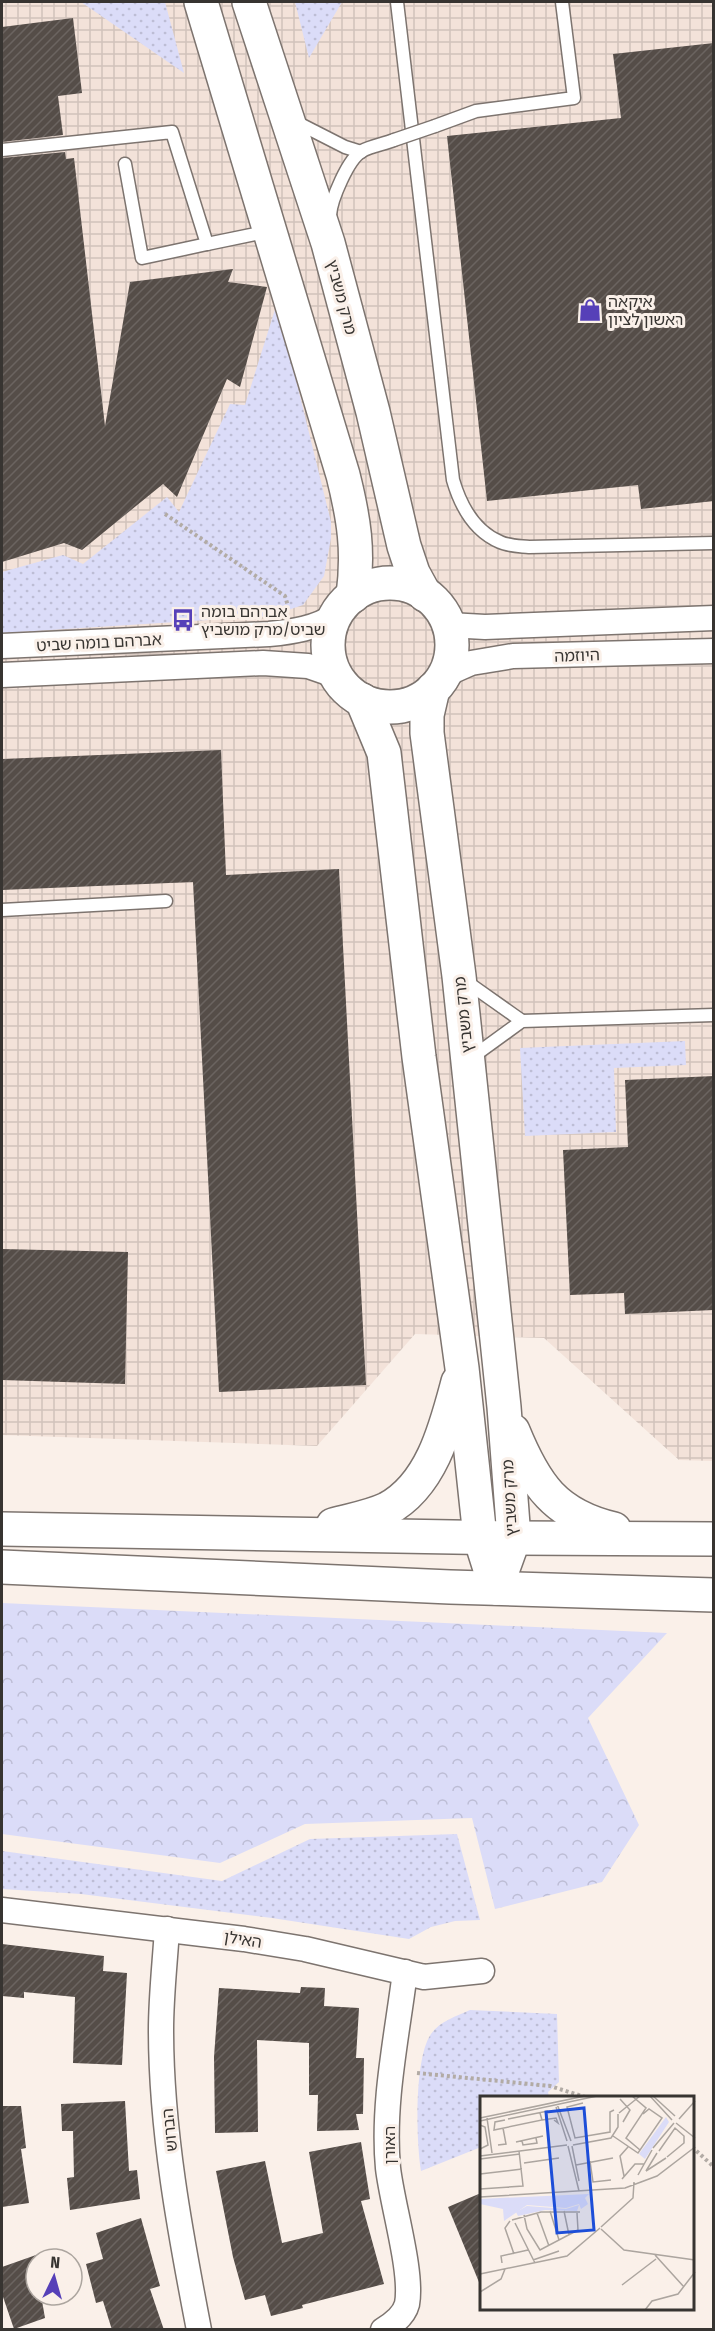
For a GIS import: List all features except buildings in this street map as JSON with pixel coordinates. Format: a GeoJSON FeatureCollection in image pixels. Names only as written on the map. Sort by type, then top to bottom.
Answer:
{"type":"FeatureCollection","features":[{"type":"Feature","properties":{"kind":"street","name":"מרק משביץ"},"geometry":{"type":"LineString","coordinates":[[201,2],[328,419],[353,515],[357,555],[344,605],[328,636],[328,653],[341,684],[362,700],[389,708],[408,705],[426,696],[438,682]]}},
{"type":"Feature","properties":{"kind":"street","name":"מרק משביץ"},"geometry":{"type":"LineString","coordinates":[[252,7],[328,243],[373,412],[404,546],[425,595]]}},
{"type":"Feature","properties":{"kind":"street","name":"מרק משביץ"},"geometry":{"type":"LineString","coordinates":[[344,605],[382,584],[399,584],[425,595],[441,610],[448,625],[452,654],[438,682],[427,715],[427,733],[459,976],[504,1407],[514,1538],[496,1588]]}},
{"type":"Feature","properties":{"kind":"street","name":"אברהם בומה שביט"},"geometry":{"type":"LineString","coordinates":[[2,646],[269,634],[323,623],[344,605]]}},
{"type":"Feature","properties":{"kind":"street","name":"היוזמה"},"geometry":{"type":"LineString","coordinates":[[448,625],[485,627],[714,618]]}},
{"type":"Feature","properties":{"kind":"street","name":"היוזמה"},"geometry":{"type":"LineString","coordinates":[[438,682],[471,663],[513,656],[714,651]]}},
{"type":"Feature","properties":{"kind":"street","name":"אברהם בומה שביט"},"geometry":{"type":"LineString","coordinates":[[2,675],[263,663],[308,666],[337,676]]}},
{"type":"Feature","properties":{"kind":"street","name":"מרק משביץ"},"geometry":{"type":"LineString","coordinates":[[362,700],[384,753],[419,1057],[462,1368],[480,1537],[496,1588]]}},
{"type":"Feature","properties":{"kind":"street"},"geometry":{"type":"LineString","coordinates":[[293,1534],[377,1512],[387,1508],[416,1485],[440,1440],[462,1368]]}},
{"type":"Feature","properties":{"kind":"street"},"geometry":{"type":"LineString","coordinates":[[504,1407],[534,1477],[561,1508],[581,1519],[648,1537]]}},
{"type":"Feature","properties":{"kind":"street"},"geometry":{"type":"LineString","coordinates":[[2,1529],[514,1538],[714,1539]]}},
{"type":"Feature","properties":{"kind":"street"},"geometry":{"type":"LineString","coordinates":[[2,1567],[714,1595]]}},
{"type":"Feature","properties":{"kind":"street","name":"האילן"},"geometry":{"type":"LineString","coordinates":[[2,1910],[167,1929],[305,1950],[424,1977],[482,1971]]}},
{"type":"Feature","properties":{"kind":"street","name":"הברוש"},"geometry":{"type":"LineString","coordinates":[[167,1929],[161,2030],[168,2122],[181,2238],[199,2330]]}},
{"type":"Feature","properties":{"kind":"street","name":"האורן"},"geometry":{"type":"LineString","coordinates":[[392,2323],[407,2304],[407,2274],[388,2166],[393,2071],[405,1972]]}},
{"type":"Feature","properties":{"kind":"lane"},"geometry":{"type":"LineString","coordinates":[[397,2],[453,480],[460,504],[477,526],[500,542],[528,547],[714,543]]}},
{"type":"Feature","properties":{"kind":"lane"},"geometry":{"type":"LineString","coordinates":[[328,243],[330,204],[351,164],[361,152],[476,111],[574,98],[562,2]]}},
{"type":"Feature","properties":{"kind":"lane"},"geometry":{"type":"LineString","coordinates":[[287,116],[345,147],[361,152]]}},
{"type":"Feature","properties":{"kind":"lane"},"geometry":{"type":"LineString","coordinates":[[2,150],[172,132],[207,244]]}},
{"type":"Feature","properties":{"kind":"lane"},"geometry":{"type":"LineString","coordinates":[[125,164],[142,258],[271,231]]}},
{"type":"Feature","properties":{"kind":"lane"},"geometry":{"type":"LineString","coordinates":[[2,910],[166,901]]}},
{"type":"Feature","properties":{"kind":"lane"},"geometry":{"type":"LineString","coordinates":[[459,976],[522,1021]]}},
{"type":"Feature","properties":{"kind":"lane"},"geometry":{"type":"LineString","coordinates":[[467,1060],[522,1021],[714,1015]]}},
{"type":"Feature","properties":{"kind":"path"},"geometry":{"type":"LineString","coordinates":[[165,514],[285,596],[295,630]]}},
{"type":"Feature","properties":{"kind":"path"},"geometry":{"type":"LineString","coordinates":[[393,2071],[550,2086],[582,2096]]}},
{"type":"Feature","properties":{"kind":"path"},"geometry":{"type":"LineString","coordinates":[[694,2148],[714,2167]]}},
{"type":"Feature","properties":{"kind":"shaded area"},"geometry":{"type":"Polygon","coordinates":[[[2,2],[713,2],[713,1461],[679,1460],[544,1338],[415,1334],[317,1446],[2,1435],[2,2]]]}},
{"type":"Feature","properties":{"kind":"green space"},"geometry":{"type":"Polygon","coordinates":[[[81,2],[165,2],[184,73],[81,2]]]}},
{"type":"Feature","properties":{"kind":"green space"},"geometry":{"type":"Polygon","coordinates":[[[295,2],[342,2],[309,58],[295,2]]]}},
{"type":"Feature","properties":{"kind":"green space"},"geometry":{"type":"Polygon","coordinates":[[[277,303],[331,522],[331,538],[324,576],[303,605],[270,616],[2,633],[2,572],[63,555],[83,564],[167,497],[179,512],[230,404],[245,405],[277,303]]]}},
{"type":"Feature","properties":{"kind":"green space"},"geometry":{"type":"Polygon","coordinates":[[[685,1041],[686,1065],[614,1068],[616,1132],[525,1136],[520,1048],[685,1041]]]}},
{"type":"Feature","properties":{"kind":"green space"},"geometry":{"type":"Polygon","coordinates":[[[2,1603],[667,1633],[588,1718],[639,1825],[602,1882],[495,1909],[472,1818],[305,1824],[220,1863],[2,1834],[2,1603]]]}},
{"type":"Feature","properties":{"kind":"green space"},"geometry":{"type":"Polygon","coordinates":[[[457,1834],[480,1920],[455,1921],[431,1927],[409,1939],[272,1918],[81,1894],[2,1889],[2,1851],[222,1881],[310,1839],[457,1834]]]}},
{"type":"Feature","properties":{"kind":"green space"},"geometry":{"type":"Polygon","coordinates":[[[470,2010],[557,2014],[559,2082],[548,2092],[549,2096],[480,2096],[480,2147],[421,2171],[418,2100],[422,2061],[425,2046],[431,2034],[449,2019],[470,2010]]]}},
{"type":"Feature","properties":{"kind":"place","name":"איקאה ראשון לציון"},"geometry":{"type":"Point","coordinates":[590,310]}},
{"type":"Feature","properties":{"kind":"place","name":"אברהם בומה שביט/מרק מושביץ"},"geometry":{"type":"Point","coordinates":[183,620]}}]}
